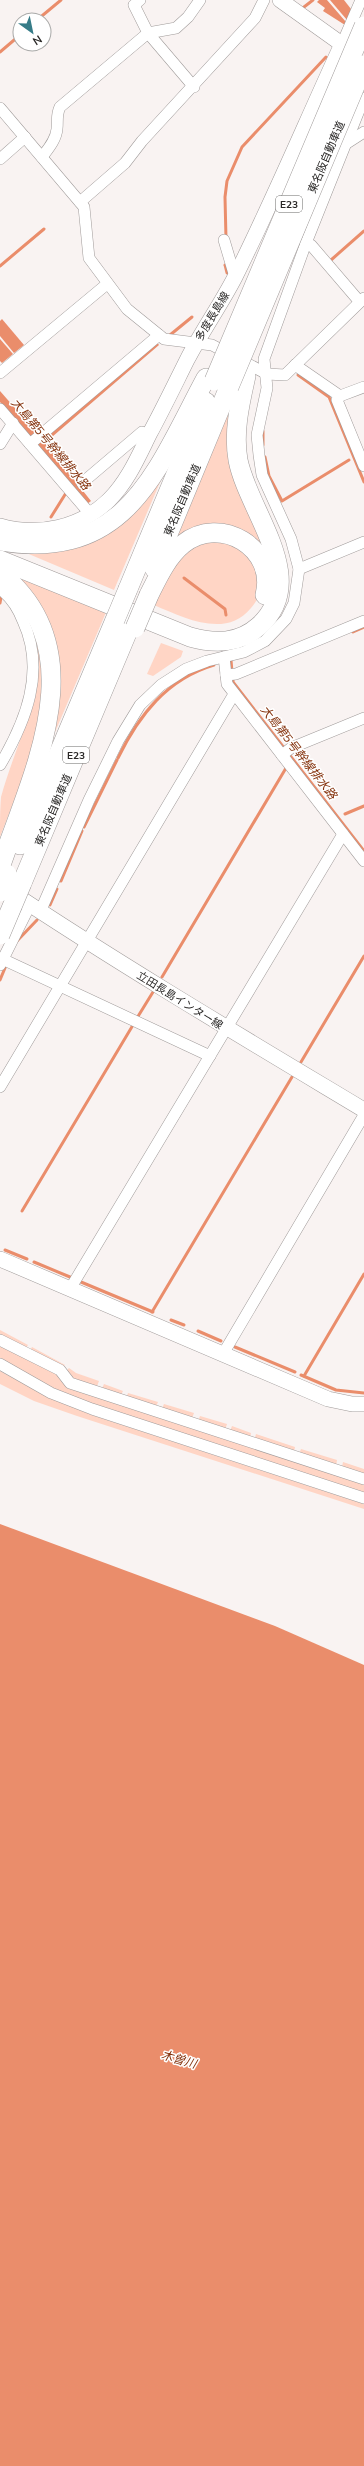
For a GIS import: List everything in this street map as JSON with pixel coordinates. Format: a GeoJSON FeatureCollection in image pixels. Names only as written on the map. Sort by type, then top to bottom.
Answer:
{"type":"FeatureCollection","features":[{"type":"Feature","properties":{"kind":"highway","name":"東名阪自動車道"},"geometry":{"type":"LineString","coordinates":[[308,180],[364,26]]}},
{"type":"Feature","properties":{"kind":"highway","name":"東名阪自動車道"},"geometry":{"type":"LineString","coordinates":[[140,593],[217,382],[308,180],[364,65]]}},
{"type":"Feature","properties":{"kind":"highway"},"geometry":{"type":"LineString","coordinates":[[0,560],[190,637],[219,642],[233,641],[253,631],[272,610],[278,597],[280,582],[274,549],[249,496],[238,459],[236,440],[246,376],[308,180]]}},
{"type":"Feature","properties":{"kind":"highway"},"geometry":{"type":"LineString","coordinates":[[0,541],[29,544],[66,542],[100,530],[125,510],[150,480],[217,382],[223,345],[282,209],[308,180]]}},
{"type":"Feature","properties":{"kind":"highway"},"geometry":{"type":"LineString","coordinates":[[0,547],[170,619],[209,630],[231,629],[248,620],[255,614],[265,594],[267,574],[260,556],[248,544],[226,533],[208,533],[192,538],[175,552],[158,576],[140,593],[126,625]]}},
{"type":"Feature","properties":{"kind":"highway"},"geometry":{"type":"LineString","coordinates":[[0,573],[19,589],[38,617],[49,647],[52,682],[51,702],[7,877]]}},
{"type":"Feature","properties":{"kind":"highway","name":"東名阪自動車道"},"geometry":{"type":"LineString","coordinates":[[0,892],[126,625]]}},
{"type":"Feature","properties":{"kind":"highway","name":"東名阪自動車道"},"geometry":{"type":"LineString","coordinates":[[0,935],[7,877],[59,797],[75,766],[126,625]]}},
{"type":"Feature","properties":{"kind":"main road"},"geometry":{"type":"LineString","coordinates":[[280,0],[364,60]]}},
{"type":"Feature","properties":{"kind":"main road","name":"多度長島線"},"geometry":{"type":"LineString","coordinates":[[0,526],[24,531],[54,529],[71,524],[91,515],[109,500],[128,476],[196,344],[213,318],[235,277],[342,44]]}},
{"type":"Feature","properties":{"kind":"main road","name":"立田長島インター線"},"geometry":{"type":"LineString","coordinates":[[7,877],[35,908],[87,942],[364,1110]]}},
{"type":"Feature","properties":{"kind":"main road"},"geometry":{"type":"LineString","coordinates":[[0,1259],[328,1399],[352,1404],[364,1404]]}},
{"type":"Feature","properties":{"kind":"street"},"geometry":{"type":"LineString","coordinates":[[140,0],[134,5],[148,33],[194,87]]}},
{"type":"Feature","properties":{"kind":"street"},"geometry":{"type":"LineString","coordinates":[[42,157],[51,144],[57,131],[57,114],[60,107],[148,33],[176,28],[188,17],[200,0]]}},
{"type":"Feature","properties":{"kind":"street"},"geometry":{"type":"LineString","coordinates":[[80,202],[125,163],[142,141],[194,87],[255,18],[264,0]]}},
{"type":"Feature","properties":{"kind":"street"},"geometry":{"type":"LineString","coordinates":[[342,44],[361,0]]}},
{"type":"Feature","properties":{"kind":"street"},"geometry":{"type":"LineString","coordinates":[[210,1056],[1,961],[35,908],[118,741],[140,705],[154,690],[176,674],[201,663],[254,648],[277,631],[294,604],[299,569],[291,539],[262,475],[259,455],[258,436],[267,388],[267,374],[264,359],[344,145],[364,98]]}},
{"type":"Feature","properties":{"kind":"street"},"geometry":{"type":"LineString","coordinates":[[0,108],[84,207],[89,258],[107,284],[127,308],[164,339],[212,346],[267,374],[285,375],[362,300],[311,245],[308,239],[264,214]]}},
{"type":"Feature","properties":{"kind":"street"},"geometry":{"type":"LineString","coordinates":[[344,145],[364,132]]}},
{"type":"Feature","properties":{"kind":"street"},"geometry":{"type":"LineString","coordinates":[[0,159],[25,138]]}},
{"type":"Feature","properties":{"kind":"street"},"geometry":{"type":"LineString","coordinates":[[224,240],[235,277]]}},
{"type":"Feature","properties":{"kind":"street"},"geometry":{"type":"LineString","coordinates":[[0,373],[107,284]]}},
{"type":"Feature","properties":{"kind":"street"},"geometry":{"type":"LineString","coordinates":[[31,443],[159,335]]}},
{"type":"Feature","properties":{"kind":"street"},"geometry":{"type":"LineString","coordinates":[[295,366],[340,396]]}},
{"type":"Feature","properties":{"kind":"street"},"geometry":{"type":"LineString","coordinates":[[364,387],[340,396],[337,400],[364,466]]}},
{"type":"Feature","properties":{"kind":"street"},"geometry":{"type":"LineString","coordinates":[[0,409],[31,443],[91,515]]}},
{"type":"Feature","properties":{"kind":"street"},"geometry":{"type":"LineString","coordinates":[[0,444],[12,423]]}},
{"type":"Feature","properties":{"kind":"street"},"geometry":{"type":"LineString","coordinates":[[82,483],[142,432],[149,435]]}},
{"type":"Feature","properties":{"kind":"street"},"geometry":{"type":"LineString","coordinates":[[299,569],[364,542]]}},
{"type":"Feature","properties":{"kind":"street"},"geometry":{"type":"LineString","coordinates":[[0,589],[18,609],[25,625],[34,667],[33,680],[25,715],[18,735],[0,765]]}},
{"type":"Feature","properties":{"kind":"street"},"geometry":{"type":"LineString","coordinates":[[230,674],[364,621]]}},
{"type":"Feature","properties":{"kind":"street"},"geometry":{"type":"LineString","coordinates":[[224,657],[230,674],[227,684],[285,752],[364,861]]}},
{"type":"Feature","properties":{"kind":"street"},"geometry":{"type":"LineString","coordinates":[[0,1087],[234,694]]}},
{"type":"Feature","properties":{"kind":"street"},"geometry":{"type":"LineString","coordinates":[[285,752],[364,718]]}},
{"type":"Feature","properties":{"kind":"street"},"geometry":{"type":"LineString","coordinates":[[70,1289],[343,834]]}},
{"type":"Feature","properties":{"kind":"street"},"geometry":{"type":"LineString","coordinates":[[223,1354],[364,1115]]}},
{"type":"Feature","properties":{"kind":"street"},"geometry":{"type":"LineString","coordinates":[[0,1340],[60,1370],[70,1383],[364,1479]]}},
{"type":"Feature","properties":{"kind":"street"},"geometry":{"type":"LineString","coordinates":[[0,1364],[51,1393],[92,1410],[364,1498]]}},
{"type":"Feature","properties":{"kind":"shaded area"},"geometry":{"type":"Polygon","coordinates":[[[228,413],[232,416],[269,550],[242,530],[172,546],[228,413]]]}},
{"type":"Feature","properties":{"kind":"shaded area"},"geometry":{"type":"Polygon","coordinates":[[[159,477],[161,480],[114,590],[24,552],[56,549],[159,477]]]}},
{"type":"Feature","properties":{"kind":"shaded area"},"geometry":{"type":"Polygon","coordinates":[[[219,537],[250,553],[261,584],[259,596],[251,608],[241,617],[230,622],[217,624],[191,620],[154,605],[168,574],[187,548],[219,537]]]}},
{"type":"Feature","properties":{"kind":"shaded area"},"geometry":{"type":"Polygon","coordinates":[[[2,564],[107,610],[33,784],[57,673],[2,564]]]}},
{"type":"Feature","properties":{"kind":"shaded area"},"geometry":{"type":"Polygon","coordinates":[[[5,584],[28,611],[40,642],[44,674],[42,707],[35,740],[0,837],[1,797],[29,715],[35,688],[38,662],[35,636],[24,611],[3,586],[5,584]]]}},
{"type":"Feature","properties":{"kind":"shaded area"},"geometry":{"type":"Polygon","coordinates":[[[161,643],[183,651],[181,657],[153,676],[147,674],[161,643]]]}},
{"type":"Feature","properties":{"kind":"shaded area"},"geometry":{"type":"Polygon","coordinates":[[[0,1330],[28,1345],[25,1350],[0,1338],[0,1330]]]}},
{"type":"Feature","properties":{"kind":"shaded area"},"geometry":{"type":"Polygon","coordinates":[[[0,1344],[57,1373],[364,1483],[364,1493],[94,1405],[54,1389],[0,1358],[0,1344]]]}},
{"type":"Feature","properties":{"kind":"shaded area"},"geometry":{"type":"Polygon","coordinates":[[[32,1347],[65,1365],[62,1368],[29,1352],[32,1347]]]}},
{"type":"Feature","properties":{"kind":"shaded area"},"geometry":{"type":"Polygon","coordinates":[[[69,1368],[76,1373],[99,1381],[96,1389],[71,1381],[64,1373],[69,1368]]]}},
{"type":"Feature","properties":{"kind":"shaded area"},"geometry":{"type":"Polygon","coordinates":[[[0,1371],[45,1395],[92,1415],[364,1504],[364,1509],[34,1401],[0,1384],[0,1371]]]}},
{"type":"Feature","properties":{"kind":"shaded area"},"geometry":{"type":"Polygon","coordinates":[[[104,1384],[123,1391],[120,1397],[101,1391],[104,1384]]]}},
{"type":"Feature","properties":{"kind":"shaded area"},"geometry":{"type":"Polygon","coordinates":[[[128,1393],[158,1402],[155,1409],[126,1399],[128,1393]]]}},
{"type":"Feature","properties":{"kind":"shaded area"},"geometry":{"type":"Polygon","coordinates":[[[164,1404],[194,1413],[191,1421],[161,1411],[164,1404]]]}},
{"type":"Feature","properties":{"kind":"shaded area"},"geometry":{"type":"Polygon","coordinates":[[[200,1416],[227,1424],[225,1430],[198,1421],[200,1416]]]}},
{"type":"Feature","properties":{"kind":"shaded area"},"geometry":{"type":"Polygon","coordinates":[[[232,1426],[251,1433],[250,1438],[230,1431],[232,1426]]]}},
{"type":"Feature","properties":{"kind":"shaded area"},"geometry":{"type":"Polygon","coordinates":[[[256,1434],[295,1447],[294,1452],[254,1441],[256,1434]]]}},
{"type":"Feature","properties":{"kind":"shaded area"},"geometry":{"type":"Polygon","coordinates":[[[301,1449],[337,1460],[336,1466],[299,1454],[301,1449]]]}},
{"type":"Feature","properties":{"kind":"shaded area"},"geometry":{"type":"Polygon","coordinates":[[[343,1462],[364,1469],[364,1477],[342,1467],[343,1462]]]}},
{"type":"Feature","properties":{"kind":"water"},"geometry":{"type":"Polygon","coordinates":[[[319,0],[327,0],[346,22],[345,25],[323,11],[325,8],[317,2],[319,0]]]}},
{"type":"Feature","properties":{"kind":"water"},"geometry":{"type":"Polygon","coordinates":[[[330,0],[344,0],[351,9],[347,20],[330,0]]]}},
{"type":"Feature","properties":{"kind":"water"},"geometry":{"type":"Polygon","coordinates":[[[2,319],[24,345],[14,353],[0,336],[0,321],[2,319]]]}},
{"type":"Feature","properties":{"kind":"water"},"geometry":{"type":"Polygon","coordinates":[[[0,339],[13,354],[2,363],[0,361],[0,339]]]}},
{"type":"Feature","properties":{"kind":"water"},"geometry":{"type":"Polygon","coordinates":[[[156,341],[159,345],[45,443],[91,501],[87,504],[0,402],[0,391],[42,439],[156,341]]]}},
{"type":"Feature","properties":{"kind":"water","name":"木曽川"},"geometry":{"type":"Polygon","coordinates":[[[0,1524],[275,1626],[364,1665],[364,2466],[0,2466],[0,1524]]]}},
{"type":"Feature","properties":{"kind":"waterway"},"geometry":{"type":"LineString","coordinates":[[47,12],[61,0]]}},
{"type":"Feature","properties":{"kind":"waterway"},"geometry":{"type":"LineString","coordinates":[[304,7],[313,0]]}},
{"type":"Feature","properties":{"kind":"waterway"},"geometry":{"type":"LineString","coordinates":[[0,52],[12,42]]}},
{"type":"Feature","properties":{"kind":"waterway"},"geometry":{"type":"LineString","coordinates":[[226,239],[225,197],[227,181],[242,147],[326,57]]}},
{"type":"Feature","properties":{"kind":"waterway"},"geometry":{"type":"LineString","coordinates":[[0,266],[44,229]]}},
{"type":"Feature","properties":{"kind":"waterway"},"geometry":{"type":"LineString","coordinates":[[331,260],[364,231]]}},
{"type":"Feature","properties":{"kind":"waterway"},"geometry":{"type":"LineString","coordinates":[[225,265],[227,273]]}},
{"type":"Feature","properties":{"kind":"waterway"},"geometry":{"type":"LineString","coordinates":[[170,335],[192,317]]}},
{"type":"Feature","properties":{"kind":"waterway"},"geometry":{"type":"LineString","coordinates":[[298,375],[329,397],[364,482]]}},
{"type":"Feature","properties":{"kind":"waterway"},"geometry":{"type":"LineString","coordinates":[[263,431],[263,445]]}},
{"type":"Feature","properties":{"kind":"waterway"},"geometry":{"type":"LineString","coordinates":[[265,457],[269,476],[282,501],[349,460]]}},
{"type":"Feature","properties":{"kind":"waterway"},"geometry":{"type":"LineString","coordinates":[[51,517],[66,493]]}},
{"type":"Feature","properties":{"kind":"waterway","name":"大島第5号幹線排水路"},"geometry":{"type":"LineString","coordinates":[[184,578],[225,609],[226,615]]}},
{"type":"Feature","properties":{"kind":"waterway"},"geometry":{"type":"LineString","coordinates":[[0,603],[1,597]]}},
{"type":"Feature","properties":{"kind":"waterway"},"geometry":{"type":"LineString","coordinates":[[353,632],[364,627]]}},
{"type":"Feature","properties":{"kind":"waterway","name":"大島第5号幹線排水路"},"geometry":{"type":"LineString","coordinates":[[231,660],[232,672]]}},
{"type":"Feature","properties":{"kind":"waterway"},"geometry":{"type":"LineString","coordinates":[[118,758],[135,727],[156,701],[182,679],[197,671],[214,665]]}},
{"type":"Feature","properties":{"kind":"waterway","name":"大島第5号幹線排水路"},"geometry":{"type":"LineString","coordinates":[[233,677],[233,682],[364,851]]}},
{"type":"Feature","properties":{"kind":"waterway"},"geometry":{"type":"LineString","coordinates":[[84,827],[117,760]]}},
{"type":"Feature","properties":{"kind":"waterway"},"geometry":{"type":"LineString","coordinates":[[162,977],[286,768]]}},
{"type":"Feature","properties":{"kind":"waterway"},"geometry":{"type":"LineString","coordinates":[[345,814],[364,806]]}},
{"type":"Feature","properties":{"kind":"waterway"},"geometry":{"type":"LineString","coordinates":[[61,881],[82,831]]}},
{"type":"Feature","properties":{"kind":"waterway"},"geometry":{"type":"LineString","coordinates":[[50,905],[57,889]]}},
{"type":"Feature","properties":{"kind":"waterway"},"geometry":{"type":"LineString","coordinates":[[17,941],[37,920]]}},
{"type":"Feature","properties":{"kind":"waterway"},"geometry":{"type":"LineString","coordinates":[[301,1062],[364,956]]}},
{"type":"Feature","properties":{"kind":"waterway"},"geometry":{"type":"LineString","coordinates":[[0,980],[5,968]]}},
{"type":"Feature","properties":{"kind":"waterway"},"geometry":{"type":"LineString","coordinates":[[137,1018],[153,992]]}},
{"type":"Feature","properties":{"kind":"waterway"},"geometry":{"type":"LineString","coordinates":[[22,1211],[133,1025]]}},
{"type":"Feature","properties":{"kind":"waterway"},"geometry":{"type":"LineString","coordinates":[[152,1312],[292,1077]]}},
{"type":"Feature","properties":{"kind":"waterway"},"geometry":{"type":"LineString","coordinates":[[5,1250],[27,1259]]}},
{"type":"Feature","properties":{"kind":"waterway"},"geometry":{"type":"LineString","coordinates":[[34,1262],[70,1277]]}},
{"type":"Feature","properties":{"kind":"waterway"},"geometry":{"type":"LineString","coordinates":[[304,1376],[364,1274]]}},
{"type":"Feature","properties":{"kind":"waterway"},"geometry":{"type":"LineString","coordinates":[[81,1282],[153,1312]]}},
{"type":"Feature","properties":{"kind":"waterway"},"geometry":{"type":"LineString","coordinates":[[171,1320],[184,1325]]}},
{"type":"Feature","properties":{"kind":"waterway"},"geometry":{"type":"LineString","coordinates":[[198,1331],[221,1341]]}},
{"type":"Feature","properties":{"kind":"waterway"},"geometry":{"type":"LineString","coordinates":[[235,1347],[295,1372]]}},
{"type":"Feature","properties":{"kind":"waterway"},"geometry":{"type":"LineString","coordinates":[[301,1375],[336,1390],[364,1393]]}}]}
